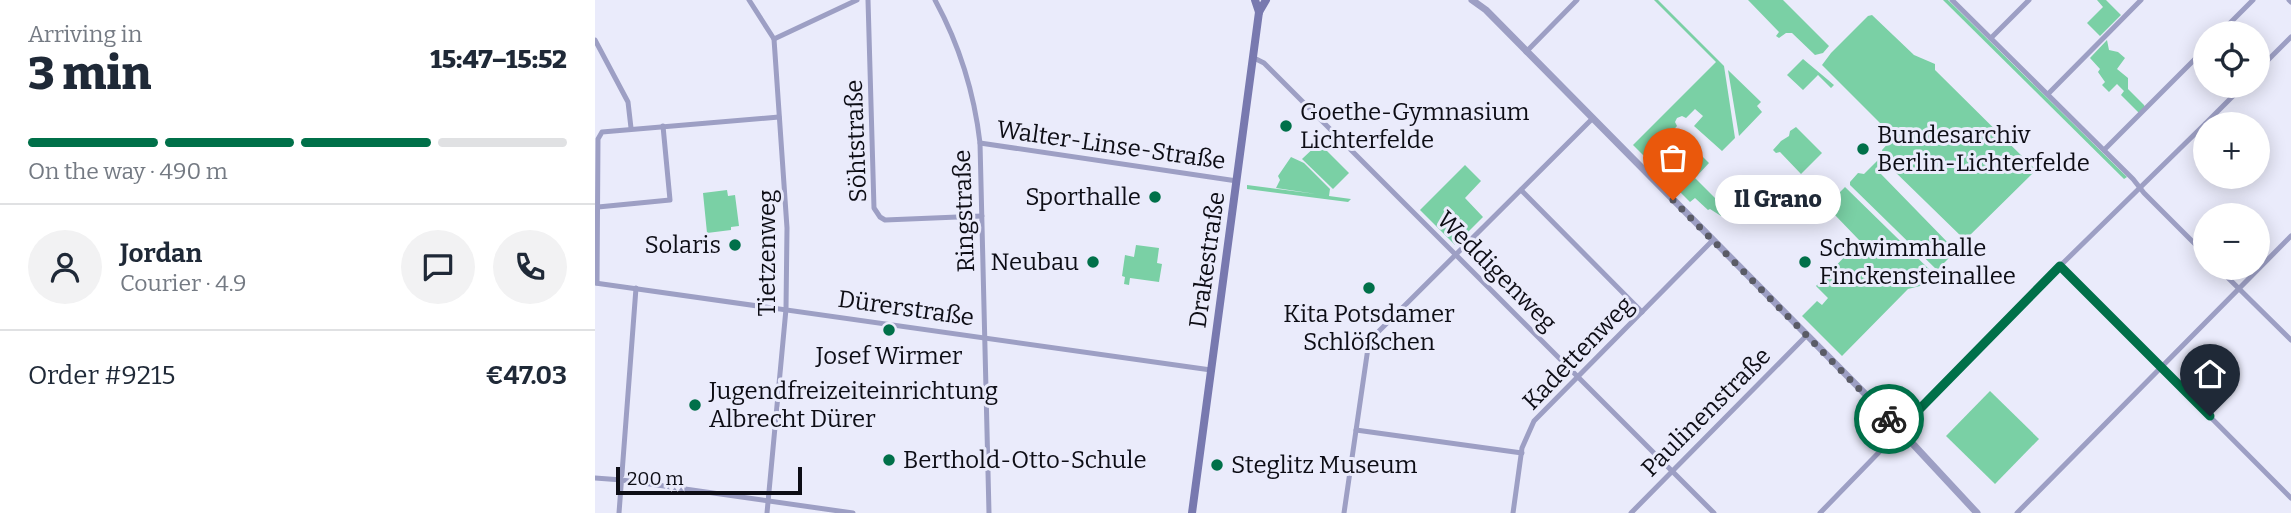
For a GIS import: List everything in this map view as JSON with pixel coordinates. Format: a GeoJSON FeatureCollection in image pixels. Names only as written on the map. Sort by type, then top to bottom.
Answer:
{"type":"FeatureCollection","features":[{"type":"Feature","properties":{"kind":"main road","name":"Drakestraße"},"geometry":{"type":"LineString","coordinates":[[1255,0],[1259,12]]}},
{"type":"Feature","properties":{"kind":"main road","name":"Drakestraße"},"geometry":{"type":"LineString","coordinates":[[1192,513],[1259,12],[1266,0]]}},
{"type":"Feature","properties":{"kind":"street","name":"Tietzenweg"},"geometry":{"type":"LineString","coordinates":[[749,0],[774,39],[787,228],[786,309],[767,513]]}},
{"type":"Feature","properties":{"kind":"street"},"geometry":{"type":"LineString","coordinates":[[774,39],[857,0]]}},
{"type":"Feature","properties":{"kind":"street","name":"Söhtstraße"},"geometry":{"type":"LineString","coordinates":[[868,0],[876,214],[885,219],[982,216]]}},
{"type":"Feature","properties":{"kind":"street","name":"Ringstraße"},"geometry":{"type":"LineString","coordinates":[[936,0],[963,60],[973,96],[980,143],[989,513]]}},
{"type":"Feature","properties":{"kind":"street"},"geometry":{"type":"LineString","coordinates":[[1472,0],[1486,10],[1807,335],[1977,513]]}},
{"type":"Feature","properties":{"kind":"street"},"geometry":{"type":"LineString","coordinates":[[1526,52],[1577,0]]}},
{"type":"Feature","properties":{"kind":"street"},"geometry":{"type":"LineString","coordinates":[[1952,0],[2133,178],[2139,188],[2193,242]]}},
{"type":"Feature","properties":{"kind":"street"},"geometry":{"type":"LineString","coordinates":[[1991,38],[2029,0]]}},
{"type":"Feature","properties":{"kind":"street"},"geometry":{"type":"LineString","coordinates":[[2048,94],[2141,0]]}},
{"type":"Feature","properties":{"kind":"street"},"geometry":{"type":"LineString","coordinates":[[2232,21],[2253,0]]}},
{"type":"Feature","properties":{"kind":"street"},"geometry":{"type":"LineString","coordinates":[[2270,58],[2291,37]]}},
{"type":"Feature","properties":{"kind":"street"},"geometry":{"type":"LineString","coordinates":[[595,40],[628,103],[631,128]]}},
{"type":"Feature","properties":{"kind":"street","name":"Weddigenweg"},"geometry":{"type":"LineString","coordinates":[[1254,58],[1264,63],[1714,513]]}},
{"type":"Feature","properties":{"kind":"street"},"geometry":{"type":"LineString","coordinates":[[2104,150],[2193,60]]}},
{"type":"Feature","properties":{"kind":"street"},"geometry":{"type":"LineString","coordinates":[[2217,112],[2231,98]]}},
{"type":"Feature","properties":{"kind":"street"},"geometry":{"type":"LineString","coordinates":[[596,283],[600,135],[603,131],[779,117]]}},
{"type":"Feature","properties":{"kind":"street"},"geometry":{"type":"LineString","coordinates":[[1344,513],[1369,341],[1592,119]]}},
{"type":"Feature","properties":{"kind":"street"},"geometry":{"type":"LineString","coordinates":[[598,207],[670,200],[663,126]]}},
{"type":"Feature","properties":{"kind":"street"},"geometry":{"type":"LineString","coordinates":[[1820,513],[2060,266],[2193,136]]}},
{"type":"Feature","properties":{"kind":"street","name":"Walter-Linse-Straße"},"geometry":{"type":"LineString","coordinates":[[980,143],[1237,181]]}},
{"type":"Feature","properties":{"kind":"street"},"geometry":{"type":"LineString","coordinates":[[1521,190],[1642,312]]}},
{"type":"Feature","properties":{"kind":"street"},"geometry":{"type":"LineString","coordinates":[[2017,513],[2291,236]]}},
{"type":"Feature","properties":{"kind":"street","name":"Kadettenweg"},"geometry":{"type":"LineString","coordinates":[[1513,513],[1522,453],[1529,427],[1713,240]]}},
{"type":"Feature","properties":{"kind":"street"},"geometry":{"type":"LineString","coordinates":[[2060,266],[2291,498]]}},
{"type":"Feature","properties":{"kind":"street"},"geometry":{"type":"LineString","coordinates":[[2230,280],[2291,340]]}},
{"type":"Feature","properties":{"kind":"street","name":"Dürerstraße"},"geometry":{"type":"LineString","coordinates":[[596,283],[1212,370]]}},
{"type":"Feature","properties":{"kind":"street"},"geometry":{"type":"LineString","coordinates":[[619,513],[636,288]]}},
{"type":"Feature","properties":{"kind":"street","name":"Paulinenstraße"},"geometry":{"type":"LineString","coordinates":[[1630,513],[1807,335]]}},
{"type":"Feature","properties":{"kind":"street"},"geometry":{"type":"LineString","coordinates":[[1356,430],[1522,453]]}},
{"type":"Feature","properties":{"kind":"street"},"geometry":{"type":"LineString","coordinates":[[595,478],[853,513]]}},
{"type":"Feature","properties":{"kind":"green space"},"geometry":{"type":"Polygon","coordinates":[[[1654,0],[1658,0],[1724,66],[1735,138],[1722,151],[1694,126],[1703,116],[1695,109],[1686,118],[1677,118],[1677,126],[1669,135],[1677,143],[1685,134],[1709,163],[1695,178],[1723,206],[1724,213],[1721,216],[1708,210],[1695,198],[1690,202],[1633,145],[1716,62],[1654,0]]]}},
{"type":"Feature","properties":{"kind":"green space"},"geometry":{"type":"Polygon","coordinates":[[[1748,0],[1783,0],[1829,46],[1823,53],[1815,55],[1792,33],[1786,33],[1779,38],[1776,36],[1779,32],[1748,0]]]}},
{"type":"Feature","properties":{"kind":"green space"},"geometry":{"type":"Polygon","coordinates":[[[1943,0],[1948,0],[2127,177],[2124,179],[1943,0]]]}},
{"type":"Feature","properties":{"kind":"green space"},"geometry":{"type":"Polygon","coordinates":[[[2097,0],[2106,0],[2121,15],[2100,36],[2087,23],[2103,7],[2097,0]]]}},
{"type":"Feature","properties":{"kind":"green space"},"geometry":{"type":"Polygon","coordinates":[[[1872,15],[1914,55],[1935,64],[1935,70],[2034,168],[2033,173],[1965,240],[1888,165],[1880,173],[1956,251],[1937,270],[1850,185],[1858,173],[1864,174],[1883,155],[1882,150],[1894,137],[1822,65],[1868,16],[1872,15]]]}},
{"type":"Feature","properties":{"kind":"green space"},"geometry":{"type":"Polygon","coordinates":[[[2107,40],[2109,50],[2118,52],[2125,58],[2117,69],[2128,78],[2128,89],[2145,107],[2139,113],[2121,95],[2124,91],[2117,84],[2109,92],[2102,85],[2105,82],[2098,72],[2100,69],[2090,58],[2107,40]]]}},
{"type":"Feature","properties":{"kind":"green space"},"geometry":{"type":"Polygon","coordinates":[[[1803,59],[1834,85],[1831,88],[1818,75],[1803,90],[1787,75],[1803,59]]]}},
{"type":"Feature","properties":{"kind":"green space"},"geometry":{"type":"Polygon","coordinates":[[[1728,70],[1761,102],[1757,106],[1762,112],[1739,136],[1728,70]]]}},
{"type":"Feature","properties":{"kind":"green space"},"geometry":{"type":"Polygon","coordinates":[[[1796,127],[1822,153],[1801,174],[1780,152],[1773,150],[1796,127]]]}},
{"type":"Feature","properties":{"kind":"green space"},"geometry":{"type":"Polygon","coordinates":[[[1319,143],[1349,173],[1333,189],[1302,159],[1319,143]]]}},
{"type":"Feature","properties":{"kind":"green space"},"geometry":{"type":"Polygon","coordinates":[[[1291,157],[1304,163],[1330,189],[1329,196],[1351,199],[1348,202],[1247,189],[1247,185],[1316,194],[1276,188],[1280,180],[1278,176],[1291,157]]]}},
{"type":"Feature","properties":{"kind":"green space"},"geometry":{"type":"Polygon","coordinates":[[[1465,165],[1481,181],[1465,198],[1483,217],[1455,245],[1420,210],[1465,165]]]}},
{"type":"Feature","properties":{"kind":"green space"},"geometry":{"type":"Polygon","coordinates":[[[1845,187],[1934,274],[1924,285],[1908,289],[1842,356],[1802,316],[1817,301],[1822,305],[1828,298],[1816,286],[1860,241],[1834,214],[1839,209],[1833,199],[1845,187]]]}},
{"type":"Feature","properties":{"kind":"green space"},"geometry":{"type":"Polygon","coordinates":[[[727,190],[728,196],[735,195],[739,226],[731,227],[731,230],[707,233],[703,193],[727,190]]]}},
{"type":"Feature","properties":{"kind":"green space"},"geometry":{"type":"Polygon","coordinates":[[[1136,245],[1159,248],[1157,263],[1162,264],[1159,282],[1130,278],[1129,285],[1124,284],[1125,277],[1122,276],[1125,255],[1134,257],[1136,245]]]}},
{"type":"Feature","properties":{"kind":"green space"},"geometry":{"type":"Polygon","coordinates":[[[1990,391],[2039,439],[1995,484],[1946,436],[1990,391]]]}},
{"type":"Feature","properties":{"kind":"way so far"},"geometry":{"type":"LineString","coordinates":[[1673,200],[1889,419]]}},
{"type":"Feature","properties":{"kind":"place","name":"Goethe-Gymnasium Lichterfelde"},"geometry":{"type":"Point","coordinates":[1286,126]}},
{"type":"Feature","properties":{"kind":"place","name":"Bundesarchiv Berlin-Lichterfelde"},"geometry":{"type":"Point","coordinates":[1863,149]}},
{"type":"Feature","properties":{"kind":"place","name":"Sporthalle"},"geometry":{"type":"Point","coordinates":[1155,197]}},
{"type":"Feature","properties":{"kind":"place","name":"Il Grano"},"geometry":{"type":"Point","coordinates":[1673,200]}},
{"type":"Feature","properties":{"kind":"place","name":"Solaris"},"geometry":{"type":"Point","coordinates":[735,245]}},
{"type":"Feature","properties":{"kind":"place","name":"Neubau"},"geometry":{"type":"Point","coordinates":[1093,262]}},
{"type":"Feature","properties":{"kind":"place","name":"Schwimmhalle Finckensteinallee"},"geometry":{"type":"Point","coordinates":[1805,262]}},
{"type":"Feature","properties":{"kind":"place","name":"Kita Potsdamer Schlößchen"},"geometry":{"type":"Point","coordinates":[1369,288]}},
{"type":"Feature","properties":{"kind":"place","name":"Josef Wirmer"},"geometry":{"type":"Point","coordinates":[889,330]}},
{"type":"Feature","properties":{"kind":"place","name":"Jugendfreizeiteinrichtung Albrecht Dürer"},"geometry":{"type":"Point","coordinates":[695,405]}},
{"type":"Feature","properties":{"kind":"place","name":"Berthold-Otto-Schule"},"geometry":{"type":"Point","coordinates":[889,460]}},
{"type":"Feature","properties":{"kind":"place","name":"Steglitz Museum"},"geometry":{"type":"Point","coordinates":[1217,465]}},
{"type":"Feature","properties":{"kind":"route"},"geometry":{"type":"LineString","coordinates":[[1889,419],[1899,430],[2060,266],[2210,416]]}}]}
